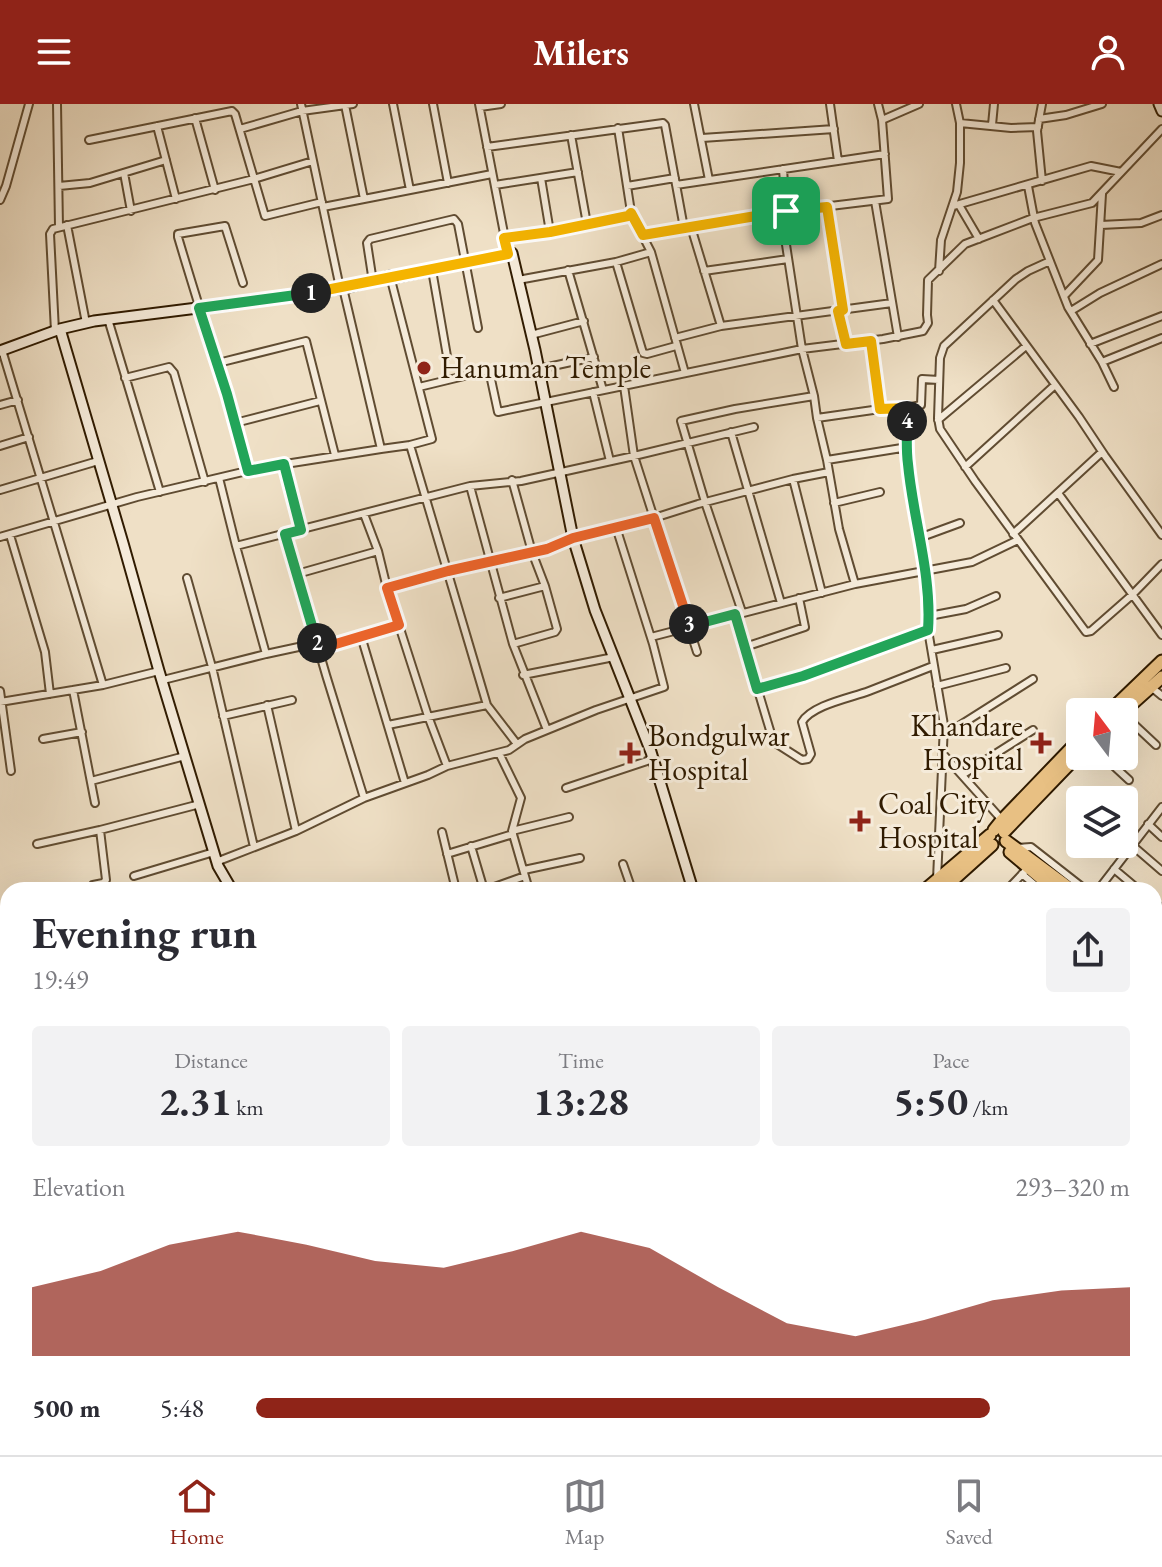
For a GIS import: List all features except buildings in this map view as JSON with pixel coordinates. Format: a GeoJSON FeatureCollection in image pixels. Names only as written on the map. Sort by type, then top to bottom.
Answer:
{"type":"FeatureCollection","features":[{"type":"Feature","properties":{"kind":"highway"},"geometry":{"type":"LineString","coordinates":[[1124,698],[1162,661]]}},
{"type":"Feature","properties":{"kind":"highway"},"geometry":{"type":"LineString","coordinates":[[1138,700],[1162,677]]}},
{"type":"Feature","properties":{"kind":"highway"},"geometry":{"type":"LineString","coordinates":[[1042,882],[1025,871],[1001,839],[1002,820],[1066,754]]}},
{"type":"Feature","properties":{"kind":"highway"},"geometry":{"type":"LineString","coordinates":[[945,882],[1001,839],[1066,768]]}},
{"type":"Feature","properties":{"kind":"highway"},"geometry":{"type":"LineString","coordinates":[[1001,839],[1061,882]]}},
{"type":"Feature","properties":{"kind":"street"},"geometry":{"type":"LineString","coordinates":[[0,200],[29,104]]}},
{"type":"Feature","properties":{"kind":"street"},"geometry":{"type":"LineString","coordinates":[[57,104],[63,226],[86,323]]}},
{"type":"Feature","properties":{"kind":"street"},"geometry":{"type":"LineString","coordinates":[[393,104],[410,190]]}},
{"type":"Feature","properties":{"kind":"street"},"geometry":{"type":"LineString","coordinates":[[433,104],[448,183]]}},
{"type":"Feature","properties":{"kind":"street"},"geometry":{"type":"LineString","coordinates":[[501,104],[480,106],[508,254]]}},
{"type":"Feature","properties":{"kind":"street"},"geometry":{"type":"LineString","coordinates":[[694,104],[709,180]]}},
{"type":"Feature","properties":{"kind":"street"},"geometry":{"type":"LineString","coordinates":[[830,104],[838,161]]}},
{"type":"Feature","properties":{"kind":"street"},"geometry":{"type":"LineString","coordinates":[[643,235],[784,212],[886,200],[889,198],[878,104]]}},
{"type":"Feature","properties":{"kind":"street"},"geometry":{"type":"LineString","coordinates":[[882,120],[919,104]]}},
{"type":"Feature","properties":{"kind":"street"},"geometry":{"type":"LineString","coordinates":[[935,274],[941,240],[956,205],[960,123],[956,104]]}},
{"type":"Feature","properties":{"kind":"street"},"geometry":{"type":"LineString","coordinates":[[992,125],[994,104]]}},
{"type":"Feature","properties":{"kind":"street"},"geometry":{"type":"LineString","coordinates":[[1042,104],[1038,123],[1042,181]]}},
{"type":"Feature","properties":{"kind":"street"},"geometry":{"type":"LineString","coordinates":[[960,123],[1011,128],[1102,104]]}},
{"type":"Feature","properties":{"kind":"street"},"geometry":{"type":"LineString","coordinates":[[1159,104],[1162,111]]}},
{"type":"Feature","properties":{"kind":"street"},"geometry":{"type":"LineString","coordinates":[[240,129],[301,108],[349,105],[364,199]]}},
{"type":"Feature","properties":{"kind":"street"},"geometry":{"type":"LineString","coordinates":[[301,108],[381,449]]}},
{"type":"Feature","properties":{"kind":"street"},"geometry":{"type":"LineString","coordinates":[[89,140],[232,111],[267,216],[492,174]]}},
{"type":"Feature","properties":{"kind":"street"},"geometry":{"type":"LineString","coordinates":[[195,118],[215,190]]}},
{"type":"Feature","properties":{"kind":"street"},"geometry":{"type":"LineString","coordinates":[[487,147],[662,122],[687,227],[721,326]]}},
{"type":"Feature","properties":{"kind":"street"},"geometry":{"type":"LineString","coordinates":[[157,126],[176,199]]}},
{"type":"Feature","properties":{"kind":"street"},"geometry":{"type":"LineString","coordinates":[[618,128],[631,213],[651,252],[685,373]]}},
{"type":"Feature","properties":{"kind":"street"},"geometry":{"type":"LineString","coordinates":[[702,138],[834,129]]}},
{"type":"Feature","properties":{"kind":"street"},"geometry":{"type":"LineString","coordinates":[[419,387],[489,370],[498,412],[802,349],[923,331],[927,326],[928,282],[965,244],[1033,218],[1092,203],[1162,129]]}},
{"type":"Feature","properties":{"kind":"street"},"geometry":{"type":"LineString","coordinates":[[571,135],[587,224]]}},
{"type":"Feature","properties":{"kind":"street"},"geometry":{"type":"LineString","coordinates":[[627,186],[709,180],[885,154]]}},
{"type":"Feature","properties":{"kind":"street"},"geometry":{"type":"LineString","coordinates":[[59,186],[86,183],[166,160]]}},
{"type":"Feature","properties":{"kind":"street"},"geometry":{"type":"LineString","coordinates":[[228,882],[215,857],[57,330],[50,234],[53,229],[63,226],[215,190],[313,161]]}},
{"type":"Feature","properties":{"kind":"street"},"geometry":{"type":"LineString","coordinates":[[956,205],[1091,166],[1121,172]]}},
{"type":"Feature","properties":{"kind":"street"},"geometry":{"type":"LineString","coordinates":[[783,169],[788,259],[802,349],[839,529],[855,584]]}},
{"type":"Feature","properties":{"kind":"street"},"geometry":{"type":"LineString","coordinates":[[495,185],[578,172]]}},
{"type":"Feature","properties":{"kind":"street"},"geometry":{"type":"LineString","coordinates":[[124,173],[131,211]]}},
{"type":"Feature","properties":{"kind":"street"},"geometry":{"type":"LineString","coordinates":[[541,178],[550,232]]}},
{"type":"Feature","properties":{"kind":"street"},"geometry":{"type":"LineString","coordinates":[[1028,186],[1033,218],[1064,296],[1114,387]]}},
{"type":"Feature","properties":{"kind":"street"},"geometry":{"type":"LineString","coordinates":[[1064,296],[1098,260],[1102,192]]}},
{"type":"Feature","properties":{"kind":"street"},"geometry":{"type":"LineString","coordinates":[[875,201],[898,337]]}},
{"type":"Feature","properties":{"kind":"street"},"geometry":{"type":"LineString","coordinates":[[956,205],[979,239]]}},
{"type":"Feature","properties":{"kind":"street"},"geometry":{"type":"LineString","coordinates":[[827,207],[846,344]]}},
{"type":"Feature","properties":{"kind":"street"},"geometry":{"type":"LineString","coordinates":[[504,238],[550,232],[631,213]]}},
{"type":"Feature","properties":{"kind":"street"},"geometry":{"type":"LineString","coordinates":[[1101,225],[1141,223],[1162,215]]}},
{"type":"Feature","properties":{"kind":"street"},"geometry":{"type":"LineString","coordinates":[[373,282],[367,243],[370,239],[454,219],[458,224],[478,328]]}},
{"type":"Feature","properties":{"kind":"street"},"geometry":{"type":"LineString","coordinates":[[243,283],[227,227],[180,233],[178,237],[248,471]]}},
{"type":"Feature","properties":{"kind":"street"},"geometry":{"type":"LineString","coordinates":[[518,280],[616,262],[651,252]]}},
{"type":"Feature","properties":{"kind":"street"},"geometry":{"type":"LineString","coordinates":[[103,685],[1,350],[86,323],[342,288],[512,253],[573,538],[595,610],[653,759],[691,882]]}},
{"type":"Feature","properties":{"kind":"street"},"geometry":{"type":"LineString","coordinates":[[704,271],[788,259]]}},
{"type":"Feature","properties":{"kind":"street"},"geometry":{"type":"LineString","coordinates":[[1050,261],[1022,274],[944,346],[934,380],[938,420],[943,435],[1086,632],[1132,595],[1162,564]]}},
{"type":"Feature","properties":{"kind":"street"},"geometry":{"type":"LineString","coordinates":[[616,262],[643,353],[647,354],[721,326],[892,303]]}},
{"type":"Feature","properties":{"kind":"street"},"geometry":{"type":"LineString","coordinates":[[1071,311],[1100,293],[1162,264]]}},
{"type":"Feature","properties":{"kind":"street"},"geometry":{"type":"LineString","coordinates":[[432,270],[447,356]]}},
{"type":"Feature","properties":{"kind":"street"},"geometry":{"type":"LineString","coordinates":[[568,270],[603,390]]}},
{"type":"Feature","properties":{"kind":"street"},"geometry":{"type":"LineString","coordinates":[[0,537],[111,504],[248,471],[432,439],[390,276]]}},
{"type":"Feature","properties":{"kind":"street"},"geometry":{"type":"LineString","coordinates":[[993,300],[1162,535]]}},
{"type":"Feature","properties":{"kind":"street"},"geometry":{"type":"LineString","coordinates":[[1090,344],[1162,316]]}},
{"type":"Feature","properties":{"kind":"street"},"geometry":{"type":"LineString","coordinates":[[108,319],[160,492]]}},
{"type":"Feature","properties":{"kind":"street"},"geometry":{"type":"LineString","coordinates":[[531,335],[584,321]]}},
{"type":"Feature","properties":{"kind":"street"},"geometry":{"type":"LineString","coordinates":[[1102,362],[1162,338]]}},
{"type":"Feature","properties":{"kind":"street"},"geometry":{"type":"LineString","coordinates":[[218,363],[306,341],[335,455]]}},
{"type":"Feature","properties":{"kind":"street"},"geometry":{"type":"LineString","coordinates":[[871,341],[880,409]]}},
{"type":"Feature","properties":{"kind":"street"},"geometry":{"type":"LineString","coordinates":[[938,420],[1026,346]]}},
{"type":"Feature","properties":{"kind":"street"},"geometry":{"type":"LineString","coordinates":[[539,369],[594,357]]}},
{"type":"Feature","properties":{"kind":"street"},"geometry":{"type":"LineString","coordinates":[[125,378],[169,367],[174,373],[205,482]]}},
{"type":"Feature","properties":{"kind":"street"},"geometry":{"type":"LineString","coordinates":[[817,418],[921,405],[922,379],[934,380]]}},
{"type":"Feature","properties":{"kind":"street"},"geometry":{"type":"LineString","coordinates":[[965,467],[1055,385]]}},
{"type":"Feature","properties":{"kind":"street"},"geometry":{"type":"LineString","coordinates":[[624,386],[634,456],[697,652]]}},
{"type":"Feature","properties":{"kind":"street"},"geometry":{"type":"LineString","coordinates":[[593,392],[610,461]]}},
{"type":"Feature","properties":{"kind":"street"},"geometry":{"type":"LineString","coordinates":[[814,396],[681,421],[739,613],[745,647],[770,733],[774,741],[802,760],[808,759],[811,754],[802,722],[804,718],[830,704],[933,666]]}},
{"type":"Feature","properties":{"kind":"street"},"geometry":{"type":"LineString","coordinates":[[0,405],[18,400]]}},
{"type":"Feature","properties":{"kind":"street"},"geometry":{"type":"LineString","coordinates":[[235,423],[320,401]]}},
{"type":"Feature","properties":{"kind":"street"},"geometry":{"type":"LineString","coordinates":[[907,408],[907,462],[925,571],[933,666],[944,725],[940,882]]}},
{"type":"Feature","properties":{"kind":"street"},"geometry":{"type":"LineString","coordinates":[[236,546],[470,486],[560,473],[754,427]]}},
{"type":"Feature","properties":{"kind":"street"},"geometry":{"type":"LineString","coordinates":[[731,432],[781,603]]}},
{"type":"Feature","properties":{"kind":"street"},"geometry":{"type":"LineString","coordinates":[[0,446],[29,437]]}},
{"type":"Feature","properties":{"kind":"street"},"geometry":{"type":"LineString","coordinates":[[410,445],[487,705],[517,744]]}},
{"type":"Feature","properties":{"kind":"street"},"geometry":{"type":"LineString","coordinates":[[827,460],[908,447]]}},
{"type":"Feature","properties":{"kind":"street"},"geometry":{"type":"LineString","coordinates":[[651,637],[855,584],[972,562],[1016,537],[1102,452]]}},
{"type":"Feature","properties":{"kind":"street"},"geometry":{"type":"LineString","coordinates":[[0,490],[98,461]]}},
{"type":"Feature","properties":{"kind":"street"},"geometry":{"type":"LineString","coordinates":[[284,464],[301,530]]}},
{"type":"Feature","properties":{"kind":"street"},"geometry":{"type":"LineString","coordinates":[[387,588],[547,549],[573,538],[829,472]]}},
{"type":"Feature","properties":{"kind":"street"},"geometry":{"type":"LineString","coordinates":[[219,478],[266,654]]}},
{"type":"Feature","properties":{"kind":"street"},"geometry":{"type":"LineString","coordinates":[[793,479],[822,593]]}},
{"type":"Feature","properties":{"kind":"street"},"geometry":{"type":"LineString","coordinates":[[512,480],[557,629],[513,644]]}},
{"type":"Feature","properties":{"kind":"street"},"geometry":{"type":"LineString","coordinates":[[470,486],[513,644],[547,730]]}},
{"type":"Feature","properties":{"kind":"street"},"geometry":{"type":"LineString","coordinates":[[834,503],[880,492]]}},
{"type":"Feature","properties":{"kind":"street"},"geometry":{"type":"LineString","coordinates":[[1058,493],[1162,635]]}},
{"type":"Feature","properties":{"kind":"street"},"geometry":{"type":"LineString","coordinates":[[364,514],[428,716],[447,766]]}},
{"type":"Feature","properties":{"kind":"street"},"geometry":{"type":"LineString","coordinates":[[919,538],[960,523]]}},
{"type":"Feature","properties":{"kind":"street"},"geometry":{"type":"LineString","coordinates":[[134,876],[254,847],[296,831],[364,798],[447,766],[509,750],[525,739],[596,710],[664,687],[616,527]]}},
{"type":"Feature","properties":{"kind":"street"},"geometry":{"type":"LineString","coordinates":[[285,534],[364,798]]}},
{"type":"Feature","properties":{"kind":"street"},"geometry":{"type":"LineString","coordinates":[[10,535],[45,652],[50,694]]}},
{"type":"Feature","properties":{"kind":"street"},"geometry":{"type":"LineString","coordinates":[[297,574],[378,551]]}},
{"type":"Feature","properties":{"kind":"street"},"geometry":{"type":"LineString","coordinates":[[187,578],[212,667],[254,847]]}},
{"type":"Feature","properties":{"kind":"street"},"geometry":{"type":"LineString","coordinates":[[499,598],[545,586]]}},
{"type":"Feature","properties":{"kind":"street"},"geometry":{"type":"LineString","coordinates":[[929,616],[966,609],[996,596]]}},
{"type":"Feature","properties":{"kind":"street"},"geometry":{"type":"LineString","coordinates":[[745,647],[805,627],[799,598]]}},
{"type":"Feature","properties":{"kind":"street"},"geometry":{"type":"LineString","coordinates":[[1,702],[212,667],[318,646],[399,625]]}},
{"type":"Feature","properties":{"kind":"street"},"geometry":{"type":"LineString","coordinates":[[757,689],[803,676],[928,630]]}},
{"type":"Feature","properties":{"kind":"street"},"geometry":{"type":"LineString","coordinates":[[932,650],[998,635]]}},
{"type":"Feature","properties":{"kind":"street"},"geometry":{"type":"LineString","coordinates":[[361,636],[405,783]]}},
{"type":"Feature","properties":{"kind":"street"},"geometry":{"type":"LineString","coordinates":[[523,675],[615,657]]}},
{"type":"Feature","properties":{"kind":"street"},"geometry":{"type":"LineString","coordinates":[[937,686],[1006,668]]}},
{"type":"Feature","properties":{"kind":"street"},"geometry":{"type":"LineString","coordinates":[[943,736],[1033,679]]}},
{"type":"Feature","properties":{"kind":"street"},"geometry":{"type":"LineString","coordinates":[[1151,687],[1162,696]]}},
{"type":"Feature","properties":{"kind":"street"},"geometry":{"type":"LineString","coordinates":[[73,690],[95,803]]}},
{"type":"Feature","properties":{"kind":"street"},"geometry":{"type":"LineString","coordinates":[[0,691],[11,771]]}},
{"type":"Feature","properties":{"kind":"street"},"geometry":{"type":"LineString","coordinates":[[223,716],[292,700]]}},
{"type":"Feature","properties":{"kind":"street"},"geometry":{"type":"LineString","coordinates":[[267,705],[296,831]]}},
{"type":"Feature","properties":{"kind":"street"},"geometry":{"type":"LineString","coordinates":[[388,725],[487,705]]}},
{"type":"Feature","properties":{"kind":"street"},"geometry":{"type":"LineString","coordinates":[[1138,727],[1156,745]]}},
{"type":"Feature","properties":{"kind":"street"},"geometry":{"type":"LineString","coordinates":[[962,775],[1033,730]]}},
{"type":"Feature","properties":{"kind":"street"},"geometry":{"type":"LineString","coordinates":[[43,739],[82,732]]}},
{"type":"Feature","properties":{"kind":"street"},"geometry":{"type":"LineString","coordinates":[[499,753],[521,798],[513,833],[527,882]]}},
{"type":"Feature","properties":{"kind":"street"},"geometry":{"type":"LineString","coordinates":[[943,754],[1002,820]]}},
{"type":"Feature","properties":{"kind":"street"},"geometry":{"type":"LineString","coordinates":[[91,781],[185,756]]}},
{"type":"Feature","properties":{"kind":"street"},"geometry":{"type":"LineString","coordinates":[[566,788],[653,759]]}},
{"type":"Feature","properties":{"kind":"street"},"geometry":{"type":"LineString","coordinates":[[1118,770],[1129,780]]}},
{"type":"Feature","properties":{"kind":"street"},"geometry":{"type":"LineString","coordinates":[[37,844],[200,804]]}},
{"type":"Feature","properties":{"kind":"street"},"geometry":{"type":"LineString","coordinates":[[1138,839],[1162,807]]}},
{"type":"Feature","properties":{"kind":"street"},"geometry":{"type":"LineString","coordinates":[[447,854],[569,817]]}},
{"type":"Feature","properties":{"kind":"street"},"geometry":{"type":"LineString","coordinates":[[1148,824],[1162,837]]}},
{"type":"Feature","properties":{"kind":"street"},"geometry":{"type":"LineString","coordinates":[[100,830],[104,882]]}},
{"type":"Feature","properties":{"kind":"street"},"geometry":{"type":"LineString","coordinates":[[442,832],[454,882]]}},
{"type":"Feature","properties":{"kind":"street"},"geometry":{"type":"LineString","coordinates":[[1001,839],[1031,847],[1076,882]]}},
{"type":"Feature","properties":{"kind":"street"},"geometry":{"type":"LineString","coordinates":[[471,846],[482,882]]}},
{"type":"Feature","properties":{"kind":"street"},"geometry":{"type":"LineString","coordinates":[[1138,850],[1162,871]]}},
{"type":"Feature","properties":{"kind":"street"},"geometry":{"type":"LineString","coordinates":[[503,882],[524,873],[580,858]]}},
{"type":"Feature","properties":{"kind":"street"},"geometry":{"type":"LineString","coordinates":[[1104,882],[1123,858]]}},
{"type":"Feature","properties":{"kind":"street"},"geometry":{"type":"LineString","coordinates":[[623,864],[629,882]]}},
{"type":"Feature","properties":{"kind":"street"},"geometry":{"type":"LineString","coordinates":[[1114,869],[1129,882]]}},
{"type":"Feature","properties":{"kind":"street"},"geometry":{"type":"LineString","coordinates":[[1015,882],[1025,871],[1034,882]]}},
{"type":"Feature","properties":{"kind":"place","name":"Hanuman Temple"},"geometry":{"type":"Point","coordinates":[424,368]}},
{"type":"Feature","properties":{"kind":"place","name":"Khandare Hospital"},"geometry":{"type":"Point","coordinates":[1041,743]}},
{"type":"Feature","properties":{"kind":"place","name":"Bondgulwar Hospital"},"geometry":{"type":"Point","coordinates":[630,753]}},
{"type":"Feature","properties":{"kind":"place","name":"Coal City Hospital"},"geometry":{"type":"Point","coordinates":[860,821]}},
{"type":"Feature","properties":{"kind":"route"},"geometry":{"type":"LineString","coordinates":[[827,207],[843,310],[838,311],[846,344],[871,341],[880,409],[907,408],[907,462],[925,571],[928,630],[803,676],[757,689],[735,614],[690,626],[654,518],[573,538],[547,549],[387,588],[399,625],[319,649],[285,534],[301,530],[284,464],[248,471],[199,308],[349,287],[390,276],[398,277],[508,254],[504,238],[550,232],[631,213],[643,235],[786,211],[827,207]]}}]}
